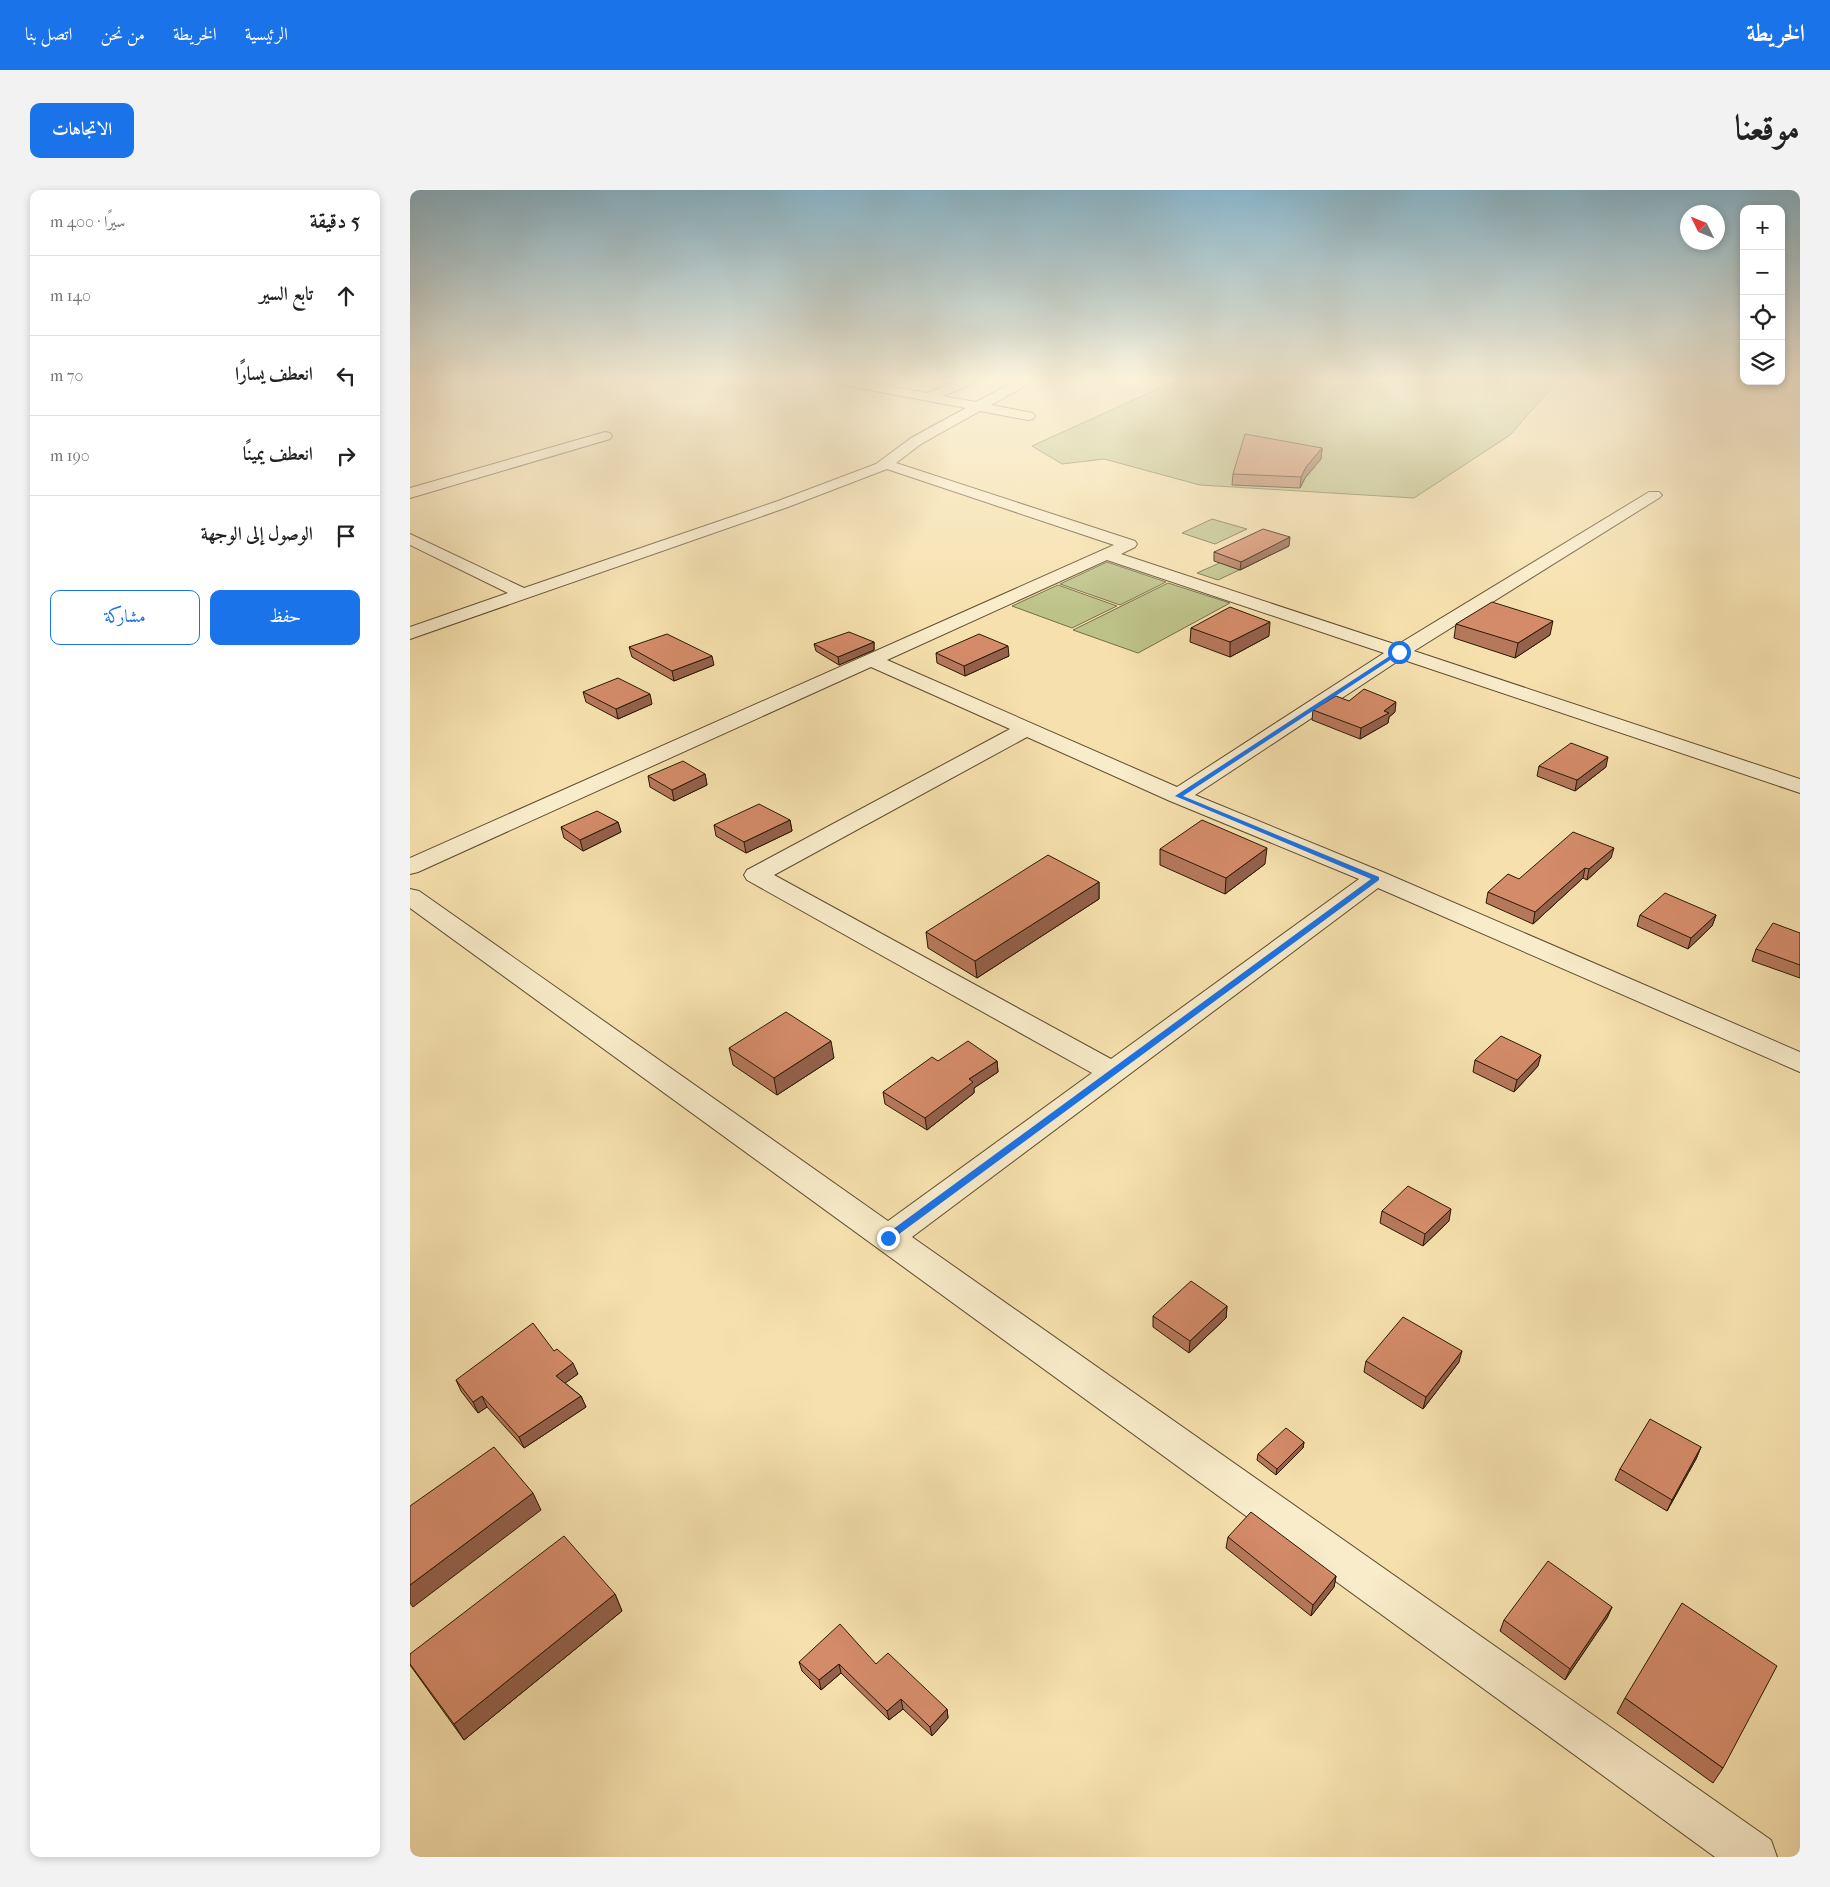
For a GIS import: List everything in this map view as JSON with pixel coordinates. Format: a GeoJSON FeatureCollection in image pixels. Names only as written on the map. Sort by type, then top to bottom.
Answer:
{"type":"FeatureCollection","features":[{"type":"Feature","properties":{"kind":"street"},"geometry":{"type":"LineString","coordinates":[[410,493],[541,455]]}},
{"type":"Feature","properties":{"kind":"street"},"geometry":{"type":"LineString","coordinates":[[410,633],[783,504],[881,468],[898,455]]}},
{"type":"Feature","properties":{"kind":"street"},"geometry":{"type":"LineString","coordinates":[[410,867],[1129,544],[886,464]]}},
{"type":"Feature","properties":{"kind":"street"},"geometry":{"type":"LineString","coordinates":[[1178,796],[1399,652],[1654,495]]}},
{"type":"Feature","properties":{"kind":"street"},"geometry":{"type":"LineString","coordinates":[[410,538],[523,594]]}},
{"type":"Feature","properties":{"kind":"street"},"geometry":{"type":"LineString","coordinates":[[1106,554],[1800,786]]}},
{"type":"Feature","properties":{"kind":"street"},"geometry":{"type":"LineString","coordinates":[[871,660],[1178,796],[1376,878],[1800,1063]]}},
{"type":"Feature","properties":{"kind":"street"},"geometry":{"type":"LineString","coordinates":[[1026,729],[756,875],[1114,1072]]}},
{"type":"Feature","properties":{"kind":"street"},"geometry":{"type":"LineString","coordinates":[[888,1238],[1376,878]]}},
{"type":"Feature","properties":{"kind":"street"},"geometry":{"type":"LineString","coordinates":[[410,896],[1754,1857]]}},
{"type":"Feature","properties":{"kind":"green space"},"geometry":{"type":"Polygon","coordinates":[[[1047,455],[1480,455],[1414,498],[1200,485],[1104,459],[1062,464],[1047,455]]]}},
{"type":"Feature","properties":{"kind":"green space"},"geometry":{"type":"Polygon","coordinates":[[[1212,519],[1247,529],[1215,544],[1182,533],[1212,519]]]}},
{"type":"Feature","properties":{"kind":"green space"},"geometry":{"type":"Polygon","coordinates":[[[1233,557],[1254,563],[1218,580],[1197,573],[1233,557]]]}},
{"type":"Feature","properties":{"kind":"green space"},"geometry":{"type":"Polygon","coordinates":[[[1107,562],[1166,582],[1120,605],[1060,584],[1107,562]]]}},
{"type":"Feature","properties":{"kind":"green space"},"geometry":{"type":"Polygon","coordinates":[[[1168,583],[1230,603],[1138,653],[1073,630],[1168,583]]]}},
{"type":"Feature","properties":{"kind":"green space"},"geometry":{"type":"Polygon","coordinates":[[[1058,585],[1117,606],[1072,628],[1012,606],[1058,585]]]}},
{"type":"Feature","properties":{"kind":"building"},"geometry":{"type":"Polygon","coordinates":[[[1239,455],[1316,455],[1306,467],[1301,477],[1233,474],[1239,455]]]}},
{"type":"Feature","properties":{"kind":"building"},"geometry":{"type":"Polygon","coordinates":[[[1263,529],[1290,537],[1241,562],[1214,552],[1263,529]]]}},
{"type":"Feature","properties":{"kind":"building"},"geometry":{"type":"Polygon","coordinates":[[[1492,602],[1553,621],[1518,643],[1456,624],[1492,602]]]}},
{"type":"Feature","properties":{"kind":"building"},"geometry":{"type":"Polygon","coordinates":[[[1230,607],[1270,622],[1230,642],[1191,628],[1230,607]]]}},
{"type":"Feature","properties":{"kind":"building"},"geometry":{"type":"Polygon","coordinates":[[[849,632],[874,642],[838,657],[814,644],[849,632]]]}},
{"type":"Feature","properties":{"kind":"building"},"geometry":{"type":"Polygon","coordinates":[[[667,634],[712,656],[672,671],[629,647],[667,634]]]}},
{"type":"Feature","properties":{"kind":"building"},"geometry":{"type":"Polygon","coordinates":[[[979,634],[1008,646],[964,666],[936,653],[979,634]]]}},
{"type":"Feature","properties":{"kind":"building"},"geometry":{"type":"Polygon","coordinates":[[[618,678],[650,694],[616,709],[583,692],[618,678]]]}},
{"type":"Feature","properties":{"kind":"building"},"geometry":{"type":"Polygon","coordinates":[[[1364,689],[1396,702],[1384,711],[1389,713],[1361,728],[1313,710],[1336,696],[1349,701],[1364,689]]]}},
{"type":"Feature","properties":{"kind":"building"},"geometry":{"type":"Polygon","coordinates":[[[1571,743],[1608,757],[1577,780],[1539,766],[1571,743]]]}},
{"type":"Feature","properties":{"kind":"building"},"geometry":{"type":"Polygon","coordinates":[[[683,761],[705,774],[672,790],[648,776],[683,761]]]}},
{"type":"Feature","properties":{"kind":"building"},"geometry":{"type":"Polygon","coordinates":[[[759,804],[790,820],[744,842],[714,825],[759,804]]]}},
{"type":"Feature","properties":{"kind":"building"},"geometry":{"type":"Polygon","coordinates":[[[597,811],[618,822],[580,840],[561,827],[597,811]]]}},
{"type":"Feature","properties":{"kind":"building"},"geometry":{"type":"Polygon","coordinates":[[[1202,820],[1267,848],[1226,878],[1160,849],[1202,820]]]}},
{"type":"Feature","properties":{"kind":"building"},"geometry":{"type":"Polygon","coordinates":[[[1573,832],[1614,848],[1589,869],[1585,868],[1535,912],[1488,892],[1508,874],[1519,879],[1573,832]]]}},
{"type":"Feature","properties":{"kind":"building"},"geometry":{"type":"Polygon","coordinates":[[[1048,855],[1099,882],[975,961],[926,932],[1048,855]]]}},
{"type":"Feature","properties":{"kind":"building"},"geometry":{"type":"Polygon","coordinates":[[[1665,893],[1716,915],[1691,938],[1640,915],[1665,893]]]}},
{"type":"Feature","properties":{"kind":"building"},"geometry":{"type":"Polygon","coordinates":[[[1773,923],[1800,933],[1800,965],[1756,949],[1773,923]]]}},
{"type":"Feature","properties":{"kind":"building"},"geometry":{"type":"Polygon","coordinates":[[[786,1012],[831,1041],[774,1078],[729,1048],[786,1012]]]}},
{"type":"Feature","properties":{"kind":"building"},"geometry":{"type":"Polygon","coordinates":[[[1501,1036],[1541,1055],[1517,1080],[1475,1060],[1501,1036]]]}},
{"type":"Feature","properties":{"kind":"building"},"geometry":{"type":"Polygon","coordinates":[[[968,1041],[997,1061],[969,1079],[973,1082],[925,1118],[883,1092],[932,1057],[938,1061],[968,1041]]]}},
{"type":"Feature","properties":{"kind":"building"},"geometry":{"type":"Polygon","coordinates":[[[1408,1186],[1451,1209],[1425,1234],[1382,1211],[1408,1186]]]}},
{"type":"Feature","properties":{"kind":"building"},"geometry":{"type":"Polygon","coordinates":[[[1191,1281],[1227,1306],[1190,1341],[1153,1316],[1191,1281]]]}},
{"type":"Feature","properties":{"kind":"building"},"geometry":{"type":"Polygon","coordinates":[[[1403,1317],[1462,1351],[1426,1397],[1366,1361],[1403,1317]]]}},
{"type":"Feature","properties":{"kind":"building"},"geometry":{"type":"Polygon","coordinates":[[[533,1323],[554,1351],[557,1349],[573,1363],[556,1376],[581,1396],[519,1437],[482,1396],[473,1402],[456,1380],[533,1323]]]}},
{"type":"Feature","properties":{"kind":"building"},"geometry":{"type":"Polygon","coordinates":[[[1650,1419],[1701,1447],[1672,1500],[1620,1469],[1650,1419]]]}},
{"type":"Feature","properties":{"kind":"building"},"geometry":{"type":"Polygon","coordinates":[[[1286,1428],[1304,1442],[1277,1469],[1258,1454],[1286,1428]]]}},
{"type":"Feature","properties":{"kind":"building"},"geometry":{"type":"Polygon","coordinates":[[[494,1447],[533,1493],[410,1585],[410,1506],[494,1447]]]}},
{"type":"Feature","properties":{"kind":"building"},"geometry":{"type":"Polygon","coordinates":[[[1251,1512],[1336,1576],[1313,1605],[1228,1537],[1251,1512]]]}},
{"type":"Feature","properties":{"kind":"building"},"geometry":{"type":"Polygon","coordinates":[[[564,1536],[615,1594],[454,1724],[410,1664],[410,1654],[564,1536]]]}},
{"type":"Feature","properties":{"kind":"building"},"geometry":{"type":"Polygon","coordinates":[[[1548,1561],[1612,1607],[1570,1669],[1504,1620],[1548,1561]]]}},
{"type":"Feature","properties":{"kind":"building"},"geometry":{"type":"Polygon","coordinates":[[[1682,1603],[1777,1666],[1723,1768],[1625,1698],[1682,1603]]]}},
{"type":"Feature","properties":{"kind":"building"},"geometry":{"type":"Polygon","coordinates":[[[840,1624],[876,1664],[888,1653],[947,1709],[930,1727],[901,1699],[887,1711],[839,1664],[819,1680],[799,1662],[840,1624]]]}},
{"type":"Feature","properties":{"kind":"route"},"geometry":{"type":"LineString","coordinates":[[888,1238],[1376,878],[1178,796],[1399,652]]}}]}
